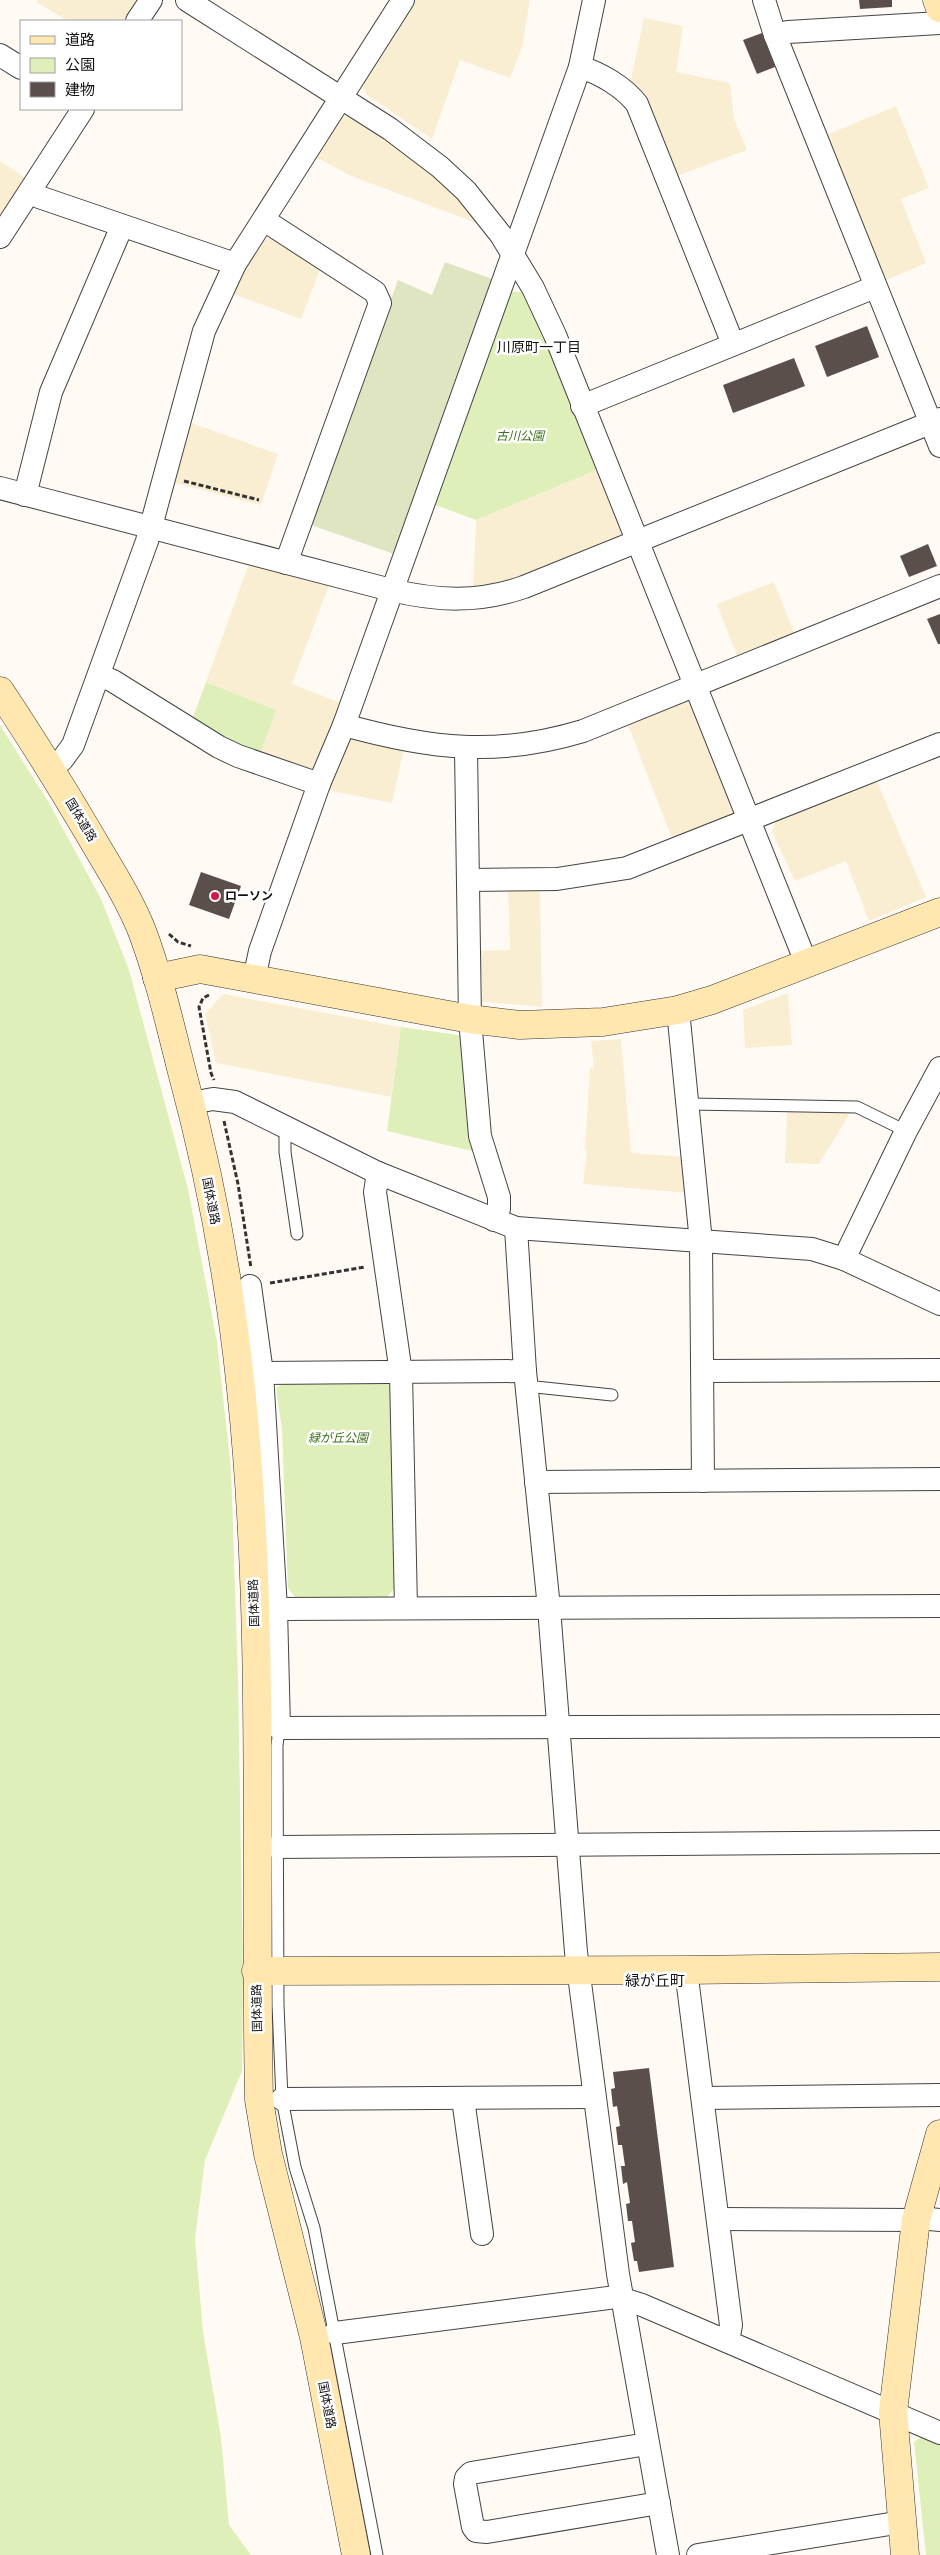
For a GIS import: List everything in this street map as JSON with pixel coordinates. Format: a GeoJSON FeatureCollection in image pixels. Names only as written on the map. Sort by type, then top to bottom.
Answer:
{"type":"FeatureCollection","features":[{"type":"Feature","properties":{"kind":"street"},"geometry":{"type":"LineString","coordinates":[[139,20],[151,0]]}},
{"type":"Feature","properties":{"kind":"street"},"geometry":{"type":"LineString","coordinates":[[187,0],[414,145],[466,192],[513,252],[534,288],[696,685],[807,965]]}},
{"type":"Feature","properties":{"kind":"street"},"geometry":{"type":"LineString","coordinates":[[50,768],[62,760],[73,745],[99,675],[151,526],[201,340],[217,300],[236,264],[403,0]]}},
{"type":"Feature","properties":{"kind":"street"},"geometry":{"type":"LineString","coordinates":[[254,979],[260,951],[319,784],[344,725],[580,67],[594,0]]}},
{"type":"Feature","properties":{"kind":"street"},"geometry":{"type":"LineString","coordinates":[[764,0],[775,35],[876,287],[935,421],[940,446]]}},
{"type":"Feature","properties":{"kind":"street"},"geometry":{"type":"LineString","coordinates":[[937,0],[940,8]]}},
{"type":"Feature","properties":{"kind":"street"},"geometry":{"type":"LineString","coordinates":[[775,35],[940,23]]}},
{"type":"Feature","properties":{"kind":"street"},"geometry":{"type":"LineString","coordinates":[[0,55],[20,67]]}},
{"type":"Feature","properties":{"kind":"street"},"geometry":{"type":"LineString","coordinates":[[580,67],[593,72],[624,91],[637,104],[733,344]]}},
{"type":"Feature","properties":{"kind":"street"},"geometry":{"type":"LineString","coordinates":[[0,237],[82,110]]}},
{"type":"Feature","properties":{"kind":"street"},"geometry":{"type":"LineString","coordinates":[[31,191],[39,198],[236,264]]}},
{"type":"Feature","properties":{"kind":"street"},"geometry":{"type":"LineString","coordinates":[[264,220],[375,292],[380,303],[286,563]]}},
{"type":"Feature","properties":{"kind":"street"},"geometry":{"type":"LineString","coordinates":[[25,495],[54,384],[122,226]]}},
{"type":"Feature","properties":{"kind":"street"},"geometry":{"type":"LineString","coordinates":[[582,406],[876,287]]}},
{"type":"Feature","properties":{"kind":"street"},"geometry":{"type":"LineString","coordinates":[[0,488],[391,590],[428,598],[466,600],[506,594],[935,421]]}},
{"type":"Feature","properties":{"kind":"street"},"geometry":{"type":"LineString","coordinates":[[344,725],[408,740],[466,749],[506,748],[556,739],[696,685],[940,586]]}},
{"type":"Feature","properties":{"kind":"street"},"geometry":{"type":"LineString","coordinates":[[99,675],[113,681],[219,747],[238,756],[319,784]]}},
{"type":"Feature","properties":{"kind":"street","name":"国体道路"},"geometry":{"type":"LineString","coordinates":[[0,691],[50,768],[121,888],[141,929],[157,978],[191,1104],[222,1259],[241,1388],[254,1614],[268,1970],[270,2100],[268,2154],[314,2337],[356,2555]]}},
{"type":"Feature","properties":{"kind":"street"},"geometry":{"type":"LineString","coordinates":[[468,880],[557,879],[627,868],[750,821],[940,744]]}},
{"type":"Feature","properties":{"kind":"street"},"geometry":{"type":"LineString","coordinates":[[466,749],[470,1019],[480,1136],[499,1197],[499,1209],[494,1220]]}},
{"type":"Feature","properties":{"kind":"street"},"geometry":{"type":"LineString","coordinates":[[157,978],[200,969],[470,1019],[520,1025],[578,1024],[678,1010],[745,989],[940,912]]}},
{"type":"Feature","properties":{"kind":"street"},"geometry":{"type":"LineString","coordinates":[[678,1010],[689,1104],[701,1242],[703,1481]]}},
{"type":"Feature","properties":{"kind":"street"},"geometry":{"type":"LineString","coordinates":[[844,1258],[906,1130],[940,1068]]}},
{"type":"Feature","properties":{"kind":"street"},"geometry":{"type":"LineString","coordinates":[[191,1104],[213,1099],[235,1102],[378,1173],[516,1228],[701,1242],[787,1245],[812,1249],[844,1258],[940,1304]]}},
{"type":"Feature","properties":{"kind":"street"},"geometry":{"type":"LineString","coordinates":[[378,1173],[375,1192],[401,1372],[406,1608]]}},
{"type":"Feature","properties":{"kind":"street"},"geometry":{"type":"LineString","coordinates":[[516,1228],[525,1378],[548,1608],[578,1970],[622,2298],[668,2555]]}},
{"type":"Feature","properties":{"kind":"street"},"geometry":{"type":"LineString","coordinates":[[252,1286],[262,1372],[276,1609],[279,1728],[940,1726]]}},
{"type":"Feature","properties":{"kind":"street"},"geometry":{"type":"LineString","coordinates":[[703,1370],[940,1370]]}},
{"type":"Feature","properties":{"kind":"street"},"geometry":{"type":"LineString","coordinates":[[262,1372],[401,1372],[525,1378]]}},
{"type":"Feature","properties":{"kind":"street"},"geometry":{"type":"LineString","coordinates":[[536,1482],[940,1479]]}},
{"type":"Feature","properties":{"kind":"street"},"geometry":{"type":"LineString","coordinates":[[276,1609],[940,1606]]}},
{"type":"Feature","properties":{"kind":"street"},"geometry":{"type":"LineString","coordinates":[[278,1847],[940,1842]]}},
{"type":"Feature","properties":{"kind":"street"},"geometry":{"type":"LineString","coordinates":[[268,1970],[686,1970],[940,1967]]}},
{"type":"Feature","properties":{"kind":"street"},"geometry":{"type":"LineString","coordinates":[[686,1970],[719,2219],[731,2325],[728,2341]]}},
{"type":"Feature","properties":{"kind":"street"},"geometry":{"type":"LineString","coordinates":[[703,2098],[940,2096]]}},
{"type":"Feature","properties":{"kind":"street"},"geometry":{"type":"LineString","coordinates":[[270,2100],[594,2097]]}},
{"type":"Feature","properties":{"kind":"street"},"geometry":{"type":"LineString","coordinates":[[463,2099],[482,2234]]}},
{"type":"Feature","properties":{"kind":"street"},"geometry":{"type":"LineString","coordinates":[[905,2555],[902,2522],[900,2415],[940,2134]]}},
{"type":"Feature","properties":{"kind":"street"},"geometry":{"type":"LineString","coordinates":[[928,2220],[940,2176]]}},
{"type":"Feature","properties":{"kind":"street"},"geometry":{"type":"LineString","coordinates":[[719,2219],[928,2220]]}},
{"type":"Feature","properties":{"kind":"street"},"geometry":{"type":"LineString","coordinates":[[336,2334],[609,2297],[622,2298],[728,2341],[940,2433]]}},
{"type":"Feature","properties":{"kind":"street"},"geometry":{"type":"LineString","coordinates":[[900,2415],[919,2555]]}},
{"type":"Feature","properties":{"kind":"street"},"geometry":{"type":"LineString","coordinates":[[648,2444],[471,2473],[466,2478],[465,2484],[473,2527],[482,2532],[487,2532],[659,2503]]}},
{"type":"Feature","properties":{"kind":"street"},"geometry":{"type":"LineString","coordinates":[[698,2555],[902,2522]]}},
{"type":"Feature","properties":{"kind":"lane"},"geometry":{"type":"LineString","coordinates":[[689,1104],[857,1107],[906,1130]]}},
{"type":"Feature","properties":{"kind":"lane"},"geometry":{"type":"LineString","coordinates":[[290,1130],[286,1138],[285,1152],[297,1234]]}},
{"type":"Feature","properties":{"kind":"lane"},"geometry":{"type":"LineString","coordinates":[[525,1378],[612,1395]]}},
{"type":"Feature","properties":{"kind":"lane"},"geometry":{"type":"LineString","coordinates":[[268,1970],[278,1847],[277,1746],[279,1728]]}},
{"type":"Feature","properties":{"kind":"lane"},"geometry":{"type":"LineString","coordinates":[[270,2100],[295,2166],[314,2228],[336,2334],[377,2555]]}},
{"type":"Feature","properties":{"kind":"path"},"geometry":{"type":"LineString","coordinates":[[164,476],[259,500]]}},
{"type":"Feature","properties":{"kind":"path"},"geometry":{"type":"LineString","coordinates":[[166,931],[178,942],[193,946]]}},
{"type":"Feature","properties":{"kind":"path"},"geometry":{"type":"LineString","coordinates":[[211,994],[203,998],[199,1007],[211,1073],[216,1082]]}},
{"type":"Feature","properties":{"kind":"path"},"geometry":{"type":"LineString","coordinates":[[223,1119],[238,1184],[252,1286],[385,1264]]}},
{"type":"Feature","properties":{"kind":"shaded area"},"geometry":{"type":"Polygon","coordinates":[[[38,0],[142,0],[130,20],[66,20],[36,2],[38,0]]]}},
{"type":"Feature","properties":{"kind":"shaded area"},"geometry":{"type":"Polygon","coordinates":[[[413,0],[530,0],[522,47],[510,78],[460,60],[432,139],[367,95],[361,83],[413,0]]]}},
{"type":"Feature","properties":{"kind":"shaded area"},"geometry":{"type":"Polygon","coordinates":[[[644,18],[683,26],[676,72],[730,83],[734,119],[747,150],[674,177],[630,84],[644,18]]]}},
{"type":"Feature","properties":{"kind":"shaded area"},"geometry":{"type":"Polygon","coordinates":[[[896,106],[929,188],[901,199],[926,263],[882,282],[824,136],[896,106]]]}},
{"type":"Feature","properties":{"kind":"shaded area"},"geometry":{"type":"Polygon","coordinates":[[[352,116],[423,162],[453,191],[479,224],[349,175],[314,156],[340,117],[352,116]]]}},
{"type":"Feature","properties":{"kind":"shaded area"},"geometry":{"type":"Polygon","coordinates":[[[0,161],[29,180],[0,219],[0,161]]]}},
{"type":"Feature","properties":{"kind":"shaded area"},"geometry":{"type":"Polygon","coordinates":[[[274,238],[321,267],[301,319],[231,293],[262,239],[274,238]]]}},
{"type":"Feature","properties":{"kind":"shaded area"},"geometry":{"type":"Polygon","coordinates":[[[186,421],[278,454],[261,505],[171,482],[186,421]]]}},
{"type":"Feature","properties":{"kind":"shaded area"},"geometry":{"type":"Polygon","coordinates":[[[599,469],[624,529],[620,540],[520,580],[473,591],[476,520],[599,469]]]}},
{"type":"Feature","properties":{"kind":"shaded area"},"geometry":{"type":"Polygon","coordinates":[[[250,561],[330,582],[292,684],[341,703],[319,765],[308,771],[260,754],[276,710],[206,682],[250,561]]]}},
{"type":"Feature","properties":{"kind":"shaded area"},"geometry":{"type":"Polygon","coordinates":[[[774,582],[795,635],[738,658],[717,604],[774,582]]]}},
{"type":"Feature","properties":{"kind":"shaded area"},"geometry":{"type":"Polygon","coordinates":[[[679,700],[694,704],[736,809],[731,820],[673,841],[627,722],[679,700]]]}},
{"type":"Feature","properties":{"kind":"shaded area"},"geometry":{"type":"Polygon","coordinates":[[[354,738],[404,748],[392,803],[327,790],[344,743],[354,738]]]}},
{"type":"Feature","properties":{"kind":"shaded area"},"geometry":{"type":"Polygon","coordinates":[[[876,779],[926,897],[869,921],[846,861],[795,881],[772,832],[777,818],[876,779]]]}},
{"type":"Feature","properties":{"kind":"shaded area"},"geometry":{"type":"Polygon","coordinates":[[[508,887],[540,887],[542,1007],[477,1001],[477,951],[510,950],[508,887]]]}},
{"type":"Feature","properties":{"kind":"shaded area"},"geometry":{"type":"Polygon","coordinates":[[[788,993],[792,1045],[745,1048],[743,1010],[788,993]]]}},
{"type":"Feature","properties":{"kind":"shaded area"},"geometry":{"type":"Polygon","coordinates":[[[223,994],[401,1027],[391,1097],[216,1063],[205,1014],[223,994]]]}},
{"type":"Feature","properties":{"kind":"shaded area"},"geometry":{"type":"Polygon","coordinates":[[[621,1039],[631,1153],[686,1157],[689,1193],[583,1184],[587,1151],[585,1149],[590,1068],[594,1067],[591,1041],[621,1039]]]}},
{"type":"Feature","properties":{"kind":"shaded area"},"geometry":{"type":"Polygon","coordinates":[[[787,1111],[850,1113],[819,1164],[785,1163],[787,1111]]]}},
{"type":"Feature","properties":{"kind":"green space"},"geometry":{"type":"Polygon","coordinates":[[[445,262],[495,280],[394,554],[308,524],[398,280],[432,295],[445,262]]]}},
{"type":"Feature","properties":{"kind":"green space","name":"古川公園"},"geometry":{"type":"Polygon","coordinates":[[[507,292],[526,292],[599,469],[476,520],[430,503],[507,292]]]}},
{"type":"Feature","properties":{"kind":"green space"},"geometry":{"type":"Polygon","coordinates":[[[206,682],[276,710],[260,754],[234,745],[192,720],[206,682]]]}},
{"type":"Feature","properties":{"kind":"green space"},"geometry":{"type":"Polygon","coordinates":[[[0,725],[49,803],[101,899],[129,970],[188,1189],[217,1342],[231,1469],[238,1678],[243,1974],[242,2071],[205,2160],[195,2239],[203,2332],[221,2437],[229,2525],[251,2555],[0,2555],[0,725]]]}},
{"type":"Feature","properties":{"kind":"green space"},"geometry":{"type":"Polygon","coordinates":[[[401,1027],[458,1035],[462,1040],[476,1152],[387,1131],[401,1027]]]}},
{"type":"Feature","properties":{"kind":"green space","name":"緑が丘公園"},"geometry":{"type":"Polygon","coordinates":[[[285,1382],[385,1382],[393,1387],[395,1588],[387,1597],[295,1597],[288,1588],[282,1430],[276,1388],[285,1382]]]}},
{"type":"Feature","properties":{"kind":"green space"},"geometry":{"type":"Polygon","coordinates":[[[924,2435],[940,2442],[940,2555],[926,2555],[914,2442],[924,2435]]]}},
{"type":"Feature","properties":{"kind":"building"},"geometry":{"type":"Polygon","coordinates":[[[859,0],[892,0],[892,7],[860,9],[859,0]]]}},
{"type":"Feature","properties":{"kind":"building"},"geometry":{"type":"Polygon","coordinates":[[[762,33],[775,67],[757,74],[743,40],[762,33]]]}},
{"type":"Feature","properties":{"kind":"building"},"geometry":{"type":"Polygon","coordinates":[[[867,326],[879,357],[827,377],[815,346],[867,326]]]}},
{"type":"Feature","properties":{"kind":"building"},"geometry":{"type":"Polygon","coordinates":[[[794,358],[805,386],[733,413],[723,385],[794,358]]]}},
{"type":"Feature","properties":{"kind":"building"},"geometry":{"type":"Polygon","coordinates":[[[928,544],[937,566],[909,577],[900,556],[928,544]]]}},
{"type":"Feature","properties":{"kind":"building"},"geometry":{"type":"Polygon","coordinates":[[[940,614],[940,644],[938,644],[927,619],[940,614]]]}},
{"type":"Feature","properties":{"kind":"building","name":"ローソン"},"geometry":{"type":"Polygon","coordinates":[[[201,872],[241,886],[229,919],[189,905],[201,872]]]}},
{"type":"Feature","properties":{"kind":"building"},"geometry":{"type":"Polygon","coordinates":[[[649,2068],[674,2267],[639,2272],[637,2261],[634,2261],[631,2243],[635,2242],[632,2221],[628,2221],[626,2204],[630,2203],[627,2182],[623,2184],[621,2166],[625,2166],[622,2145],[618,2145],[616,2127],[620,2126],[617,2106],[613,2107],[611,2089],[615,2088],[613,2072],[649,2068]]]}},
{"type":"Feature","properties":{"kind":"place","name":"ローソン"},"geometry":{"type":"Point","coordinates":[215,896]}},
{"type":"Feature","properties":{"kind":"district","name":"川原町一丁目"},"geometry":{"type":"Point","coordinates":[539,347]}},
{"type":"Feature","properties":{"kind":"district","name":"緑が丘町"},"geometry":{"type":"Point","coordinates":[655,1981]}}]}
